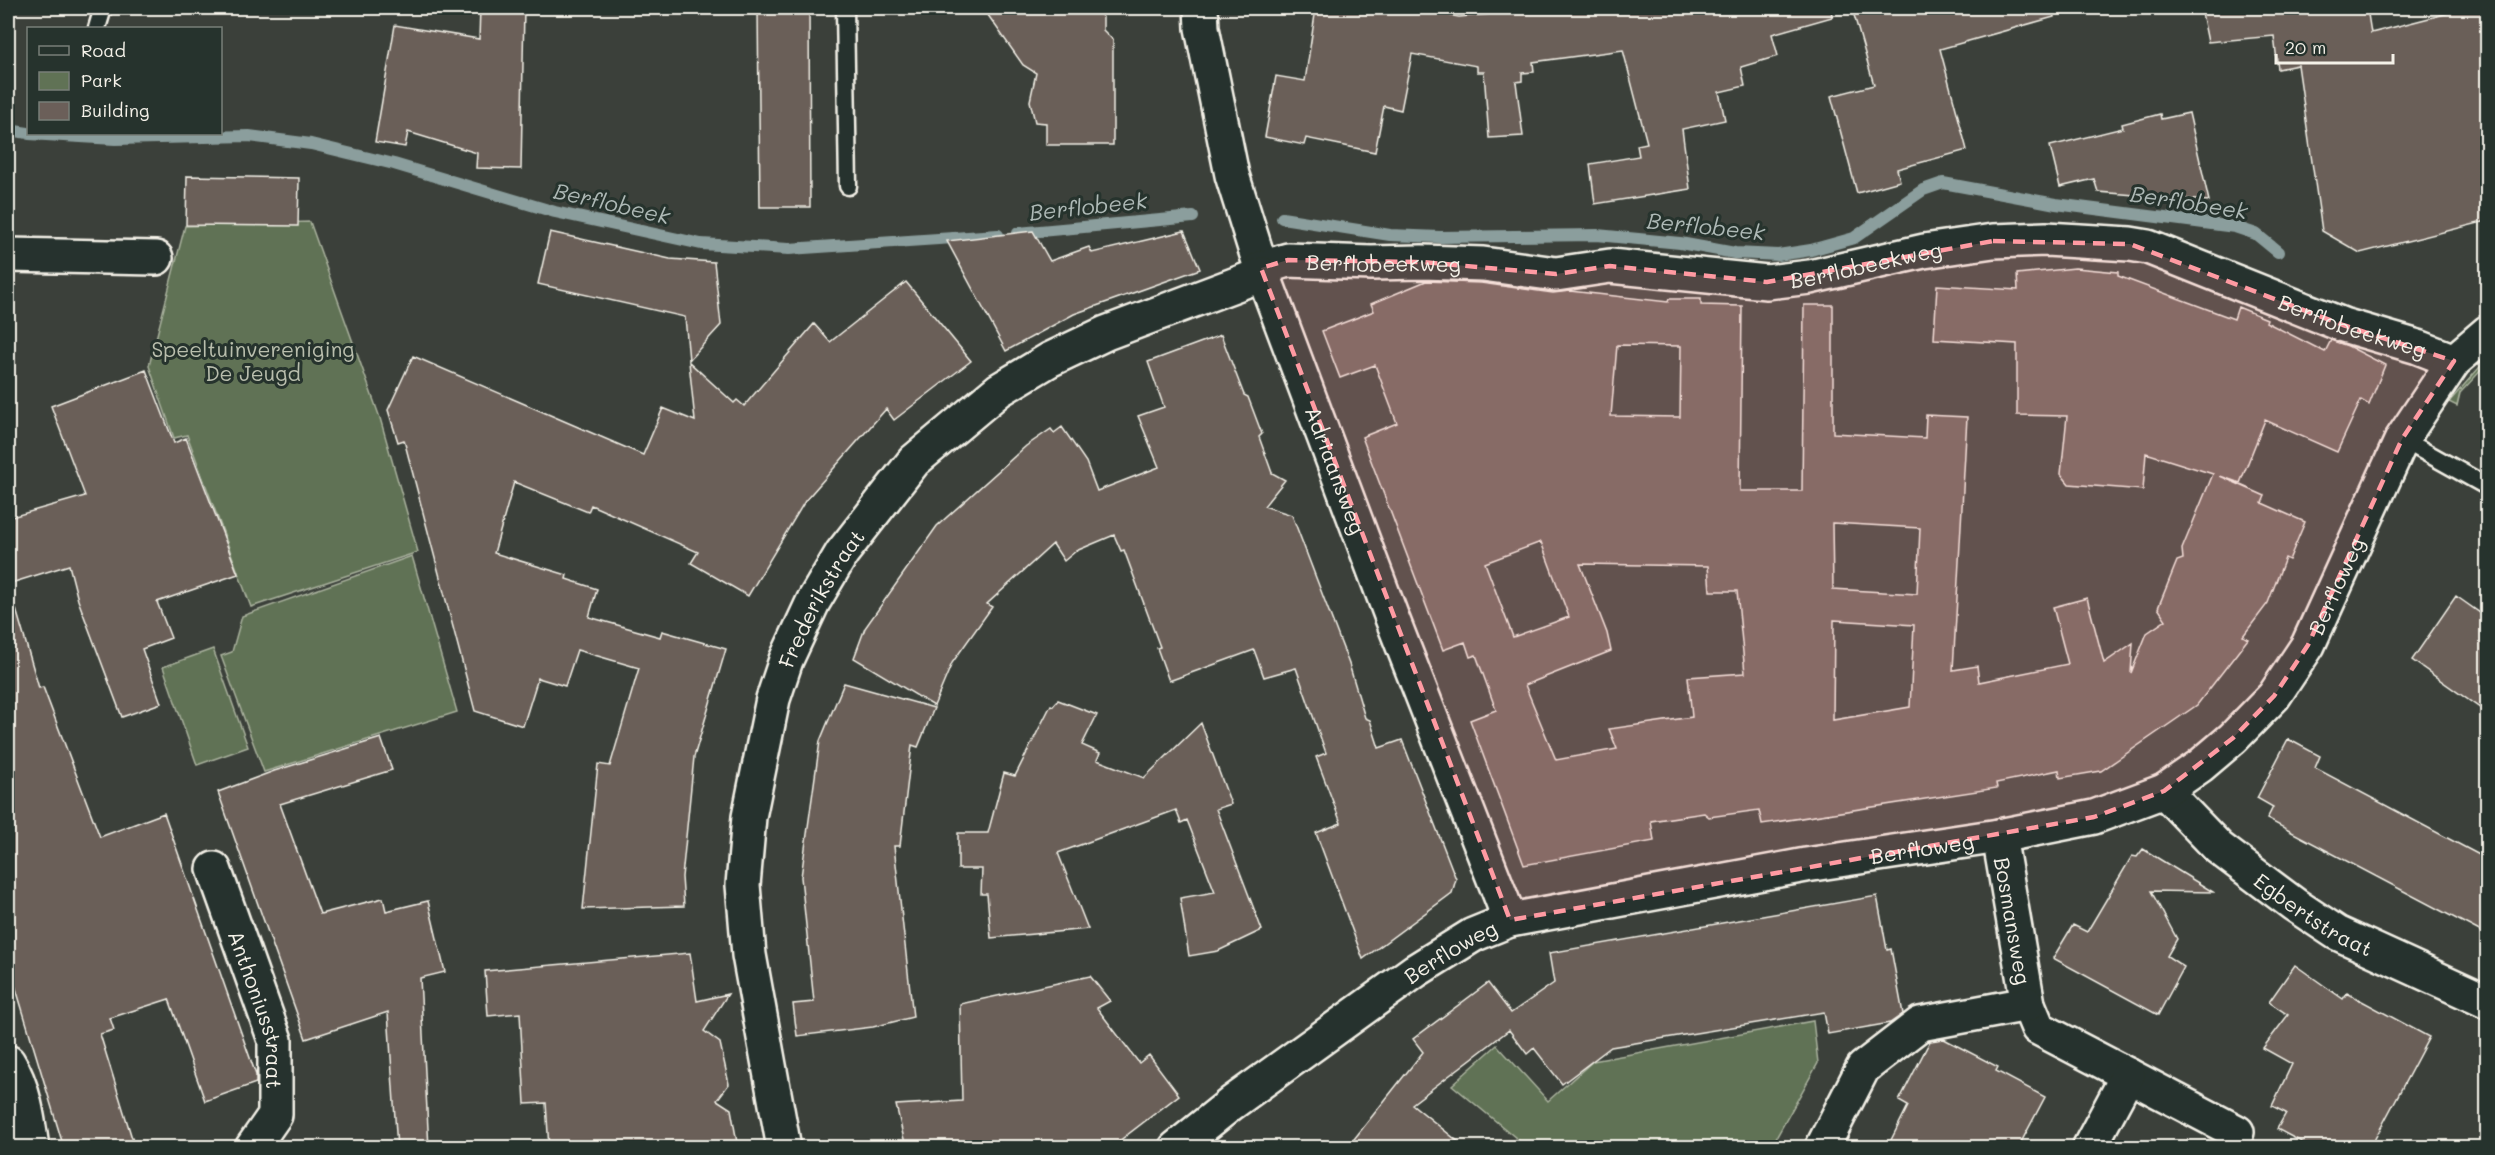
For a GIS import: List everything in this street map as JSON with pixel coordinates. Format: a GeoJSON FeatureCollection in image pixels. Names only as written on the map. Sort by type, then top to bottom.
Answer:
{"type":"FeatureCollection","features":[{"type":"Feature","properties":{"kind":"street","name":"Adriaansweg"},"geometry":{"type":"LineString","coordinates":[[1201,8],[1202,28],[1232,175],[1262,271],[1392,618],[1510,920]]}},
{"type":"Feature","properties":{"kind":"street","name":"Berflobeekweg"},"geometry":{"type":"LineString","coordinates":[[1262,271],[1288,260],[1483,264],[1556,274],[1610,266],[1767,282],[1810,277],[1924,251],[1993,241],[2046,239],[2130,244],[2148,247],[2343,325],[2418,347],[2454,361]]}},
{"type":"Feature","properties":{"kind":"street"},"geometry":{"type":"LineString","coordinates":[[8,255],[156,258]]}},
{"type":"Feature","properties":{"kind":"street","name":"Frederikstraat"},"geometry":{"type":"LineString","coordinates":[[784,1148],[749,955],[743,885],[749,817],[773,699],[786,660],[813,602],[842,553],[914,461],[999,390],[1049,360],[1106,333],[1262,271]]}},
{"type":"Feature","properties":{"kind":"street","name":"Berfloweg"},"geometry":{"type":"LineString","coordinates":[[1176,1148],[1232,1103],[1415,971],[1473,935],[1510,920],[1796,866],[1999,836],[2094,818],[2164,791],[2200,766],[2233,738],[2274,696],[2308,645],[2402,440],[2454,361],[2487,332]]}},
{"type":"Feature","properties":{"kind":"street","name":"Egbertstraat"},"geometry":{"type":"LineString","coordinates":[[2164,791],[2219,848],[2295,905],[2337,933],[2487,1002]]}},
{"type":"Feature","properties":{"kind":"street","name":"Bosmansweg"},"geometry":{"type":"LineString","coordinates":[[1999,836],[2028,1004],[2038,1028],[2237,1132]]}},
{"type":"Feature","properties":{"kind":"street","name":"Anthoniusstraat"},"geometry":{"type":"LineString","coordinates":[[214,869],[274,1040],[274,1115],[252,1148]]}},
{"type":"Feature","properties":{"kind":"street","name":"Bosmansweg"},"geometry":{"type":"LineString","coordinates":[[1822,1148],[1863,1068],[1920,1024],[2028,1004]]}},
{"type":"Feature","properties":{"kind":"street"},"geometry":{"type":"LineString","coordinates":[[8,1062],[16,1074],[28,1118],[32,1148]]}},
{"type":"Feature","properties":{"kind":"street"},"geometry":{"type":"LineString","coordinates":[[2089,1148],[2128,1074]]}},
{"type":"Feature","properties":{"kind":"lane"},"geometry":{"type":"LineString","coordinates":[[97,27],[103,8]]}},
{"type":"Feature","properties":{"kind":"lane"},"geometry":{"type":"LineString","coordinates":[[845,8],[848,186]]}},
{"type":"Feature","properties":{"kind":"lane"},"geometry":{"type":"LineString","coordinates":[[2402,440],[2487,487]]}},
{"type":"Feature","properties":{"kind":"highlighted area"},"geometry":{"type":"Polygon","coordinates":[[[1993,241],[2130,244],[2343,325],[2454,361],[2402,439],[2308,645],[2274,696],[2233,738],[2164,791],[2094,817],[1510,920],[1261,268],[1288,260],[1422,262],[1556,274],[1610,266],[1767,282],[1993,241]]]}},
{"type":"Feature","properties":{"kind":"green space","name":"Speeltuinvereniging De Jeugd"},"geometry":{"type":"Polygon","coordinates":[[[310,222],[380,418],[418,552],[251,607],[187,435],[174,438],[149,366],[185,226],[310,222]]]}},
{"type":"Feature","properties":{"kind":"green space"},"geometry":{"type":"Polygon","coordinates":[[[2487,359],[2487,364],[2460,393],[2457,406],[2449,402],[2487,359]]]}},
{"type":"Feature","properties":{"kind":"green space"},"geometry":{"type":"Polygon","coordinates":[[[412,556],[457,712],[264,772],[221,656],[232,652],[242,616],[412,556]]]}},
{"type":"Feature","properties":{"kind":"green space"},"geometry":{"type":"Polygon","coordinates":[[[213,649],[248,747],[197,765],[163,667],[213,649]]]}},
{"type":"Feature","properties":{"kind":"green space"},"geometry":{"type":"Polygon","coordinates":[[[1813,1021],[1818,1063],[1771,1147],[1527,1147],[1452,1085],[1497,1045],[1548,1101],[1593,1061],[1813,1021]]]}},
{"type":"Feature","properties":{"kind":"building"},"geometry":{"type":"Polygon","coordinates":[[[480,8],[524,8],[521,169],[476,168],[477,153],[408,132],[405,147],[375,142],[395,25],[479,39],[480,8]]]}},
{"type":"Feature","properties":{"kind":"building"},"geometry":{"type":"Polygon","coordinates":[[[758,8],[809,8],[810,207],[760,207],[758,8]]]}},
{"type":"Feature","properties":{"kind":"building"},"geometry":{"type":"Polygon","coordinates":[[[983,8],[1093,8],[1103,17],[1103,30],[1113,40],[1113,145],[1046,145],[1046,123],[1035,122],[1030,101],[1036,73],[1023,65],[983,8]]]}},
{"type":"Feature","properties":{"kind":"building"},"geometry":{"type":"Polygon","coordinates":[[[1316,8],[1408,8],[1459,17],[1558,8],[1831,8],[1832,17],[1772,34],[1778,56],[1741,67],[1745,86],[1719,92],[1725,120],[1682,129],[1690,189],[1595,204],[1590,164],[1639,156],[1637,145],[1647,143],[1623,50],[1533,62],[1534,72],[1522,73],[1522,81],[1516,82],[1523,136],[1489,138],[1484,72],[1477,72],[1477,66],[1412,54],[1401,110],[1384,106],[1375,152],[1306,138],[1304,145],[1265,137],[1276,76],[1305,81],[1316,8]]]}},
{"type":"Feature","properties":{"kind":"building"},"geometry":{"type":"Polygon","coordinates":[[[1852,8],[2053,8],[2054,17],[1940,49],[1967,150],[1897,169],[1900,181],[1857,193],[1831,96],[1874,85],[1852,8]]]}},
{"type":"Feature","properties":{"kind":"building"},"geometry":{"type":"Polygon","coordinates":[[[2201,8],[2367,8],[2371,33],[2468,8],[2487,8],[2487,221],[2360,253],[2322,231],[2298,65],[2278,69],[2274,36],[2208,42],[2201,8]]]}},
{"type":"Feature","properties":{"kind":"building"},"geometry":{"type":"Polygon","coordinates":[[[2189,113],[2209,201],[2098,192],[2094,179],[2060,187],[2050,146],[2123,128],[2122,124],[2160,114],[2161,119],[2189,113]]]}},
{"type":"Feature","properties":{"kind":"building"},"geometry":{"type":"Polygon","coordinates":[[[187,176],[299,178],[298,226],[186,225],[187,176]]]}},
{"type":"Feature","properties":{"kind":"building"},"geometry":{"type":"Polygon","coordinates":[[[1033,231],[1050,261],[1089,247],[1092,253],[1184,231],[1200,269],[1074,314],[1006,351],[947,241],[1033,231]]]}},
{"type":"Feature","properties":{"kind":"building"},"geometry":{"type":"Polygon","coordinates":[[[550,232],[670,259],[714,262],[721,325],[689,360],[685,317],[538,284],[550,232]]]}},
{"type":"Feature","properties":{"kind":"building"},"geometry":{"type":"Polygon","coordinates":[[[2075,268],[2118,272],[2118,276],[2234,319],[2238,307],[2267,319],[2266,322],[2325,352],[2331,340],[2385,365],[2369,405],[2361,400],[2337,452],[2265,420],[2240,483],[2220,476],[2265,496],[2262,503],[2305,522],[2289,560],[2285,558],[2268,603],[2243,636],[2248,639],[2197,705],[2101,771],[2060,778],[2059,770],[1996,783],[1997,788],[1762,824],[1759,810],[1709,817],[1704,813],[1651,821],[1654,841],[1524,865],[1470,720],[1496,710],[1476,655],[1470,657],[1465,642],[1443,650],[1362,437],[1397,423],[1375,365],[1340,378],[1322,331],[1374,311],[1371,304],[1426,281],[1481,283],[1553,293],[1570,291],[1668,302],[1669,299],[1701,299],[1701,305],[1742,306],[1740,491],[1802,491],[1804,305],[1833,305],[1833,433],[1925,438],[1926,415],[1967,417],[1953,670],[1977,666],[1979,682],[2068,664],[2053,607],[2087,598],[2104,663],[2133,643],[2131,673],[2147,633],[2166,620],[2158,608],[2177,561],[2183,559],[2182,549],[2213,474],[2146,453],[2143,490],[2069,484],[2061,474],[2067,416],[2017,415],[2017,344],[1934,339],[1937,285],[2018,290],[2017,274],[2075,268]],[[1617,345],[1611,416],[1680,417],[1681,346],[1617,345]],[[1832,523],[1833,589],[1917,594],[1920,528],[1832,523]],[[1541,542],[1485,563],[1513,637],[1569,617],[1541,542]],[[1580,564],[1607,633],[1611,651],[1525,685],[1556,760],[1617,749],[1609,729],[1692,717],[1688,677],[1745,673],[1737,591],[1710,591],[1708,566],[1580,564]],[[1834,620],[1833,720],[1910,707],[1914,625],[1834,620]]]}},
{"type":"Feature","properties":{"kind":"building"},"geometry":{"type":"Polygon","coordinates":[[[906,282],[971,361],[894,420],[886,409],[805,501],[748,596],[691,563],[698,552],[591,505],[588,512],[514,482],[494,553],[567,575],[566,579],[597,589],[589,617],[660,637],[662,631],[726,649],[694,757],[682,877],[684,906],[583,909],[598,764],[610,766],[639,668],[577,650],[565,686],[538,678],[523,726],[475,711],[404,440],[398,442],[388,410],[413,356],[643,455],[663,408],[695,421],[689,362],[734,403],[737,400],[744,406],[814,324],[830,342],[906,282]]]}},
{"type":"Feature","properties":{"kind":"building"},"geometry":{"type":"Polygon","coordinates":[[[1221,335],[1262,434],[1259,437],[1272,473],[1285,480],[1264,506],[1292,515],[1349,664],[1365,718],[1370,720],[1379,748],[1402,740],[1456,879],[1452,893],[1363,959],[1316,833],[1341,823],[1316,757],[1326,753],[1296,668],[1264,677],[1254,650],[1169,681],[1157,648],[1160,647],[1124,550],[1121,551],[1114,535],[1076,551],[1064,561],[1053,544],[987,604],[992,607],[952,663],[934,706],[854,658],[865,628],[937,526],[1026,446],[1051,429],[1054,433],[1062,427],[1086,462],[1097,491],[1159,467],[1138,416],[1164,407],[1148,362],[1221,335]]]}},
{"type":"Feature","properties":{"kind":"building"},"geometry":{"type":"Polygon","coordinates":[[[146,370],[174,443],[186,438],[238,574],[157,602],[171,638],[142,649],[161,703],[122,717],[78,600],[69,565],[8,584],[8,518],[85,496],[51,406],[146,370]]]}},
{"type":"Feature","properties":{"kind":"building"},"geometry":{"type":"Polygon","coordinates":[[[2456,596],[2487,618],[2487,713],[2412,660],[2456,596]]]}},
{"type":"Feature","properties":{"kind":"building"},"geometry":{"type":"Polygon","coordinates":[[[16,609],[39,688],[43,687],[100,837],[164,813],[256,1075],[256,1083],[205,1101],[169,999],[110,1018],[114,1030],[100,1034],[135,1148],[64,1148],[8,962],[8,611],[16,609]]]}},
{"type":"Feature","properties":{"kind":"building"},"geometry":{"type":"Polygon","coordinates":[[[844,683],[934,708],[918,747],[912,745],[900,846],[894,846],[913,1017],[873,1027],[797,1036],[793,1004],[814,1002],[801,877],[820,741],[844,683]]]}},
{"type":"Feature","properties":{"kind":"building"},"geometry":{"type":"Polygon","coordinates":[[[1058,700],[1097,715],[1082,745],[1100,753],[1097,760],[1144,778],[1201,723],[1231,804],[1216,809],[1262,930],[1218,951],[1189,956],[1180,898],[1215,892],[1187,820],[1181,823],[1176,810],[1058,853],[1088,929],[991,938],[987,894],[981,894],[982,869],[958,869],[958,833],[988,833],[1004,773],[1015,776],[1051,705],[1053,706],[1058,700]]]}},
{"type":"Feature","properties":{"kind":"building"},"geometry":{"type":"Polygon","coordinates":[[[381,738],[392,770],[280,804],[320,914],[383,898],[386,911],[428,901],[445,972],[420,978],[429,1148],[397,1148],[388,1012],[306,1039],[218,792],[274,771],[381,738]]]}},
{"type":"Feature","properties":{"kind":"building"},"geometry":{"type":"Polygon","coordinates":[[[2288,739],[2320,756],[2315,768],[2487,859],[2487,935],[2267,819],[2273,807],[2257,798],[2288,739]]]}},
{"type":"Feature","properties":{"kind":"building"},"geometry":{"type":"Polygon","coordinates":[[[2143,849],[2213,892],[2151,891],[2177,939],[2167,956],[2184,967],[2158,1015],[2053,958],[2073,925],[2087,932],[2132,856],[2137,857],[2143,849]]]}},
{"type":"Feature","properties":{"kind":"building"},"geometry":{"type":"Polygon","coordinates":[[[1877,896],[1887,950],[1891,949],[1903,1014],[1890,1023],[1828,1034],[1824,1012],[1611,1047],[1562,1084],[1534,1048],[1527,1054],[1509,1030],[1412,1104],[1466,1148],[1347,1148],[1423,1052],[1413,1039],[1488,983],[1511,1013],[1554,983],[1549,953],[1877,896]]]}},
{"type":"Feature","properties":{"kind":"building"},"geometry":{"type":"Polygon","coordinates":[[[690,953],[697,1001],[728,994],[704,1031],[720,1043],[729,1084],[717,1100],[731,1109],[738,1148],[549,1148],[546,1103],[525,1104],[520,1013],[488,1016],[485,971],[690,953]]]}},
{"type":"Feature","properties":{"kind":"building"},"geometry":{"type":"Polygon","coordinates":[[[2295,965],[2343,999],[2347,993],[2429,1037],[2370,1148],[2313,1148],[2277,1129],[2286,1113],[2272,1106],[2292,1064],[2263,1048],[2288,1015],[2269,1002],[2295,965]]]}},
{"type":"Feature","properties":{"kind":"building"},"geometry":{"type":"Polygon","coordinates":[[[1090,976],[1110,1001],[1097,1008],[1139,1063],[1149,1055],[1179,1095],[1110,1148],[906,1148],[896,1105],[962,1101],[960,1004],[1090,976]]]}},
{"type":"Feature","properties":{"kind":"building"},"geometry":{"type":"Polygon","coordinates":[[[1944,1039],[1998,1067],[1996,1071],[2045,1097],[2018,1148],[1887,1148],[1908,1106],[1899,1101],[1930,1041],[1944,1039]]]}},
{"type":"Feature","properties":{"kind":"waterway","name":"Berflobeek"},"geometry":{"type":"LineString","coordinates":[[8,130],[27,133]]}},
{"type":"Feature","properties":{"kind":"waterway","name":"Berflobeek"},"geometry":{"type":"LineString","coordinates":[[46,135],[115,139],[249,136],[311,144],[394,164],[555,212],[701,244],[789,249],[998,235]]}},
{"type":"Feature","properties":{"kind":"waterway","name":"Berflobeek"},"geometry":{"type":"LineString","coordinates":[[1282,218],[1390,235],[1440,237],[1597,235],[1680,243],[1735,253],[1778,255],[1811,250],[1854,238],[1923,190],[1943,183],[2056,204],[2235,227],[2256,234],[2278,252]]}},
{"type":"Feature","properties":{"kind":"waterway","name":"Berflobeek"},"geometry":{"type":"LineString","coordinates":[[1018,233],[1193,217]]}}]}
